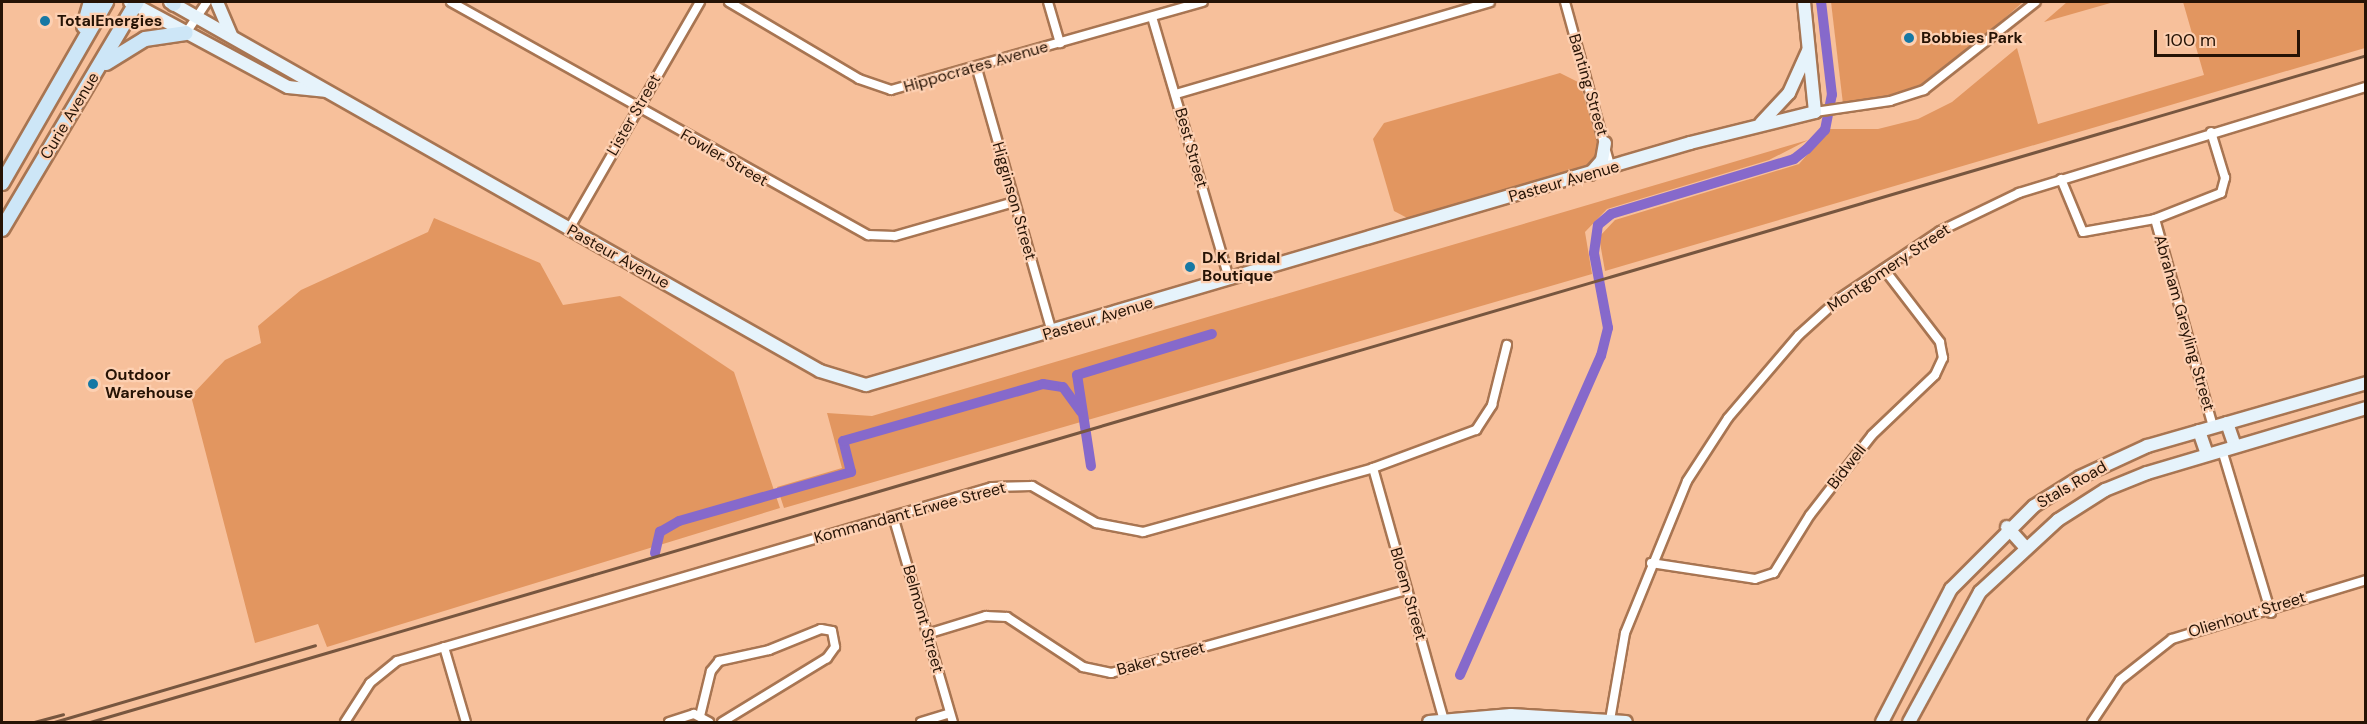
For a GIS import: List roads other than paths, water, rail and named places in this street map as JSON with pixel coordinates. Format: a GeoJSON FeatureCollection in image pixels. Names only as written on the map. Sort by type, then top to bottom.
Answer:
{"type":"FeatureCollection","features":[{"type":"Feature","properties":{"kind":"main road"},"geometry":{"type":"LineString","coordinates":[[62,78],[91,2]]}},
{"type":"Feature","properties":{"kind":"main road","name":"Curie Avenue"},"geometry":{"type":"LineString","coordinates":[[2,183],[106,2]]}},
{"type":"Feature","properties":{"kind":"main road","name":"Curie Avenue"},"geometry":{"type":"LineString","coordinates":[[2,229],[95,76],[134,2]]}},
{"type":"Feature","properties":{"kind":"main road"},"geometry":{"type":"LineString","coordinates":[[95,76],[134,43],[186,33]]}},
{"type":"Feature","properties":{"kind":"street","name":"Pasteur Avenue"},"geometry":{"type":"LineString","coordinates":[[134,2],[186,33],[288,87],[326,92]]}},
{"type":"Feature","properties":{"kind":"street","name":"Pasteur Avenue"},"geometry":{"type":"LineString","coordinates":[[172,2],[306,75],[326,92],[820,371],[853,384],[879,383],[1611,169],[1760,123],[1817,112]]}},
{"type":"Feature","properties":{"kind":"street"},"geometry":{"type":"LineString","coordinates":[[186,33],[207,2]]}},
{"type":"Feature","properties":{"kind":"street"},"geometry":{"type":"LineString","coordinates":[[217,2],[231,35]]}},
{"type":"Feature","properties":{"kind":"street","name":"Fowler Street"},"geometry":{"type":"LineString","coordinates":[[451,2],[638,109],[868,235],[895,236],[1014,202]]}},
{"type":"Feature","properties":{"kind":"street","name":"Lister Street"},"geometry":{"type":"LineString","coordinates":[[569,229],[700,2]]}},
{"type":"Feature","properties":{"kind":"street","name":"Hippocrates Avenue"},"geometry":{"type":"LineString","coordinates":[[729,2],[877,87],[910,89],[1203,2]]}},
{"type":"Feature","properties":{"kind":"street"},"geometry":{"type":"LineString","coordinates":[[1048,2],[1060,43]]}},
{"type":"Feature","properties":{"kind":"street"},"geometry":{"type":"LineString","coordinates":[[1176,94],[1490,2]]}},
{"type":"Feature","properties":{"kind":"street","name":"Banting Street"},"geometry":{"type":"LineString","coordinates":[[1565,2],[1611,169]]}},
{"type":"Feature","properties":{"kind":"street"},"geometry":{"type":"LineString","coordinates":[[1804,2],[1817,112],[1839,110],[1924,90],[2036,2]]}},
{"type":"Feature","properties":{"kind":"street","name":"Best Street"},"geometry":{"type":"LineString","coordinates":[[1152,17],[1229,279]]}},
{"type":"Feature","properties":{"kind":"street"},"geometry":{"type":"LineString","coordinates":[[1760,123],[1799,78],[1810,45]]}},
{"type":"Feature","properties":{"kind":"street","name":"Higginson Street"},"geometry":{"type":"LineString","coordinates":[[977,69],[1052,333]]}},
{"type":"Feature","properties":{"kind":"street","name":"Montgomery Street"},"geometry":{"type":"LineString","coordinates":[[1619,722],[1625,633],[1651,563],[1687,481],[1728,418],[1799,335],[1884,269],[1990,205],[2061,179],[2366,87]]}},
{"type":"Feature","properties":{"kind":"street","name":"Abraham Greyling Street"},"geometry":{"type":"LineString","coordinates":[[2061,179],[2083,232],[2155,219],[2221,193],[2225,178],[2211,132]]}},
{"type":"Feature","properties":{"kind":"street"},"geometry":{"type":"LineString","coordinates":[[1589,175],[1602,159],[1605,143]]}},
{"type":"Feature","properties":{"kind":"street","name":"Abraham Greyling Street"},"geometry":{"type":"LineString","coordinates":[[2155,219],[2213,427]]}},
{"type":"Feature","properties":{"kind":"street","name":"Bidwell"},"geometry":{"type":"LineString","coordinates":[[1651,563],[1755,579],[1774,573],[1810,515],[1872,435],[1935,375],[1943,358],[1940,342],[1884,269]]}},
{"type":"Feature","properties":{"kind":"street","name":"Kommandant Erwee Street"},"geometry":{"type":"LineString","coordinates":[[345,723],[356,700],[387,667],[444,647],[992,487],[1022,484],[1096,523],[1143,532],[1373,468],[1476,430],[1492,405],[1507,345]]}},
{"type":"Feature","properties":{"kind":"street","name":"Stals Road"},"geometry":{"type":"LineString","coordinates":[[1882,722],[1951,589],[2007,527],[2080,477],[2147,446],[2366,383]]}},
{"type":"Feature","properties":{"kind":"street","name":"Stals Road"},"geometry":{"type":"LineString","coordinates":[[1909,723],[1980,592],[2025,547],[2105,490],[2207,454],[2366,408]]}},
{"type":"Feature","properties":{"kind":"street"},"geometry":{"type":"LineString","coordinates":[[2227,423],[2235,446]]}},
{"type":"Feature","properties":{"kind":"street"},"geometry":{"type":"LineString","coordinates":[[2199,431],[2207,454]]}},
{"type":"Feature","properties":{"kind":"street"},"geometry":{"type":"LineString","coordinates":[[2222,450],[2270,610]]}},
{"type":"Feature","properties":{"kind":"street","name":"Bloem Street"},"geometry":{"type":"LineString","coordinates":[[1373,468],[1407,590],[1452,720]]}},
{"type":"Feature","properties":{"kind":"street","name":"Belmont Street"},"geometry":{"type":"LineString","coordinates":[[893,516],[953,723]]}},
{"type":"Feature","properties":{"kind":"street"},"geometry":{"type":"LineString","coordinates":[[2007,527],[2025,547]]}},
{"type":"Feature","properties":{"kind":"street","name":"Olienhout Street"},"geometry":{"type":"LineString","coordinates":[[2092,723],[2120,680],[2172,639],[2366,579]]}},
{"type":"Feature","properties":{"kind":"street","name":"Baker Street"},"geometry":{"type":"LineString","coordinates":[[927,634],[986,616],[1007,617],[1083,668],[1111,673],[1407,590]]}},
{"type":"Feature","properties":{"kind":"street"},"geometry":{"type":"LineString","coordinates":[[700,716],[711,671],[719,661],[768,650],[821,629],[832,632],[835,647],[827,658],[723,723]]}},
{"type":"Feature","properties":{"kind":"street"},"geometry":{"type":"LineString","coordinates":[[444,647],[466,723]]}},
{"type":"Feature","properties":{"kind":"street"},"geometry":{"type":"LineString","coordinates":[[1914,723],[1919,706]]}},
{"type":"Feature","properties":{"kind":"street"},"geometry":{"type":"LineString","coordinates":[[921,723],[950,713]]}},
{"type":"Feature","properties":{"kind":"street"},"geometry":{"type":"LineString","coordinates":[[669,723],[700,716]]}},
{"type":"Feature","properties":{"kind":"street"},"geometry":{"type":"LineString","coordinates":[[700,716],[709,723]]}},
{"type":"Feature","properties":{"kind":"street"},"geometry":{"type":"LineString","coordinates":[[1429,722],[1590,720],[1619,722]]}},
{"type":"Feature","properties":{"kind":"waterway"},"geometry":{"type":"LineString","coordinates":[[1460,675],[1601,356],[1608,328],[1594,253],[1598,225],[1611,214],[1794,159],[1807,149],[1825,130],[1832,95],[1821,2]]}},
{"type":"Feature","properties":{"kind":"waterway"},"geometry":{"type":"LineString","coordinates":[[1091,466],[1077,375],[1212,334]]}},
{"type":"Feature","properties":{"kind":"waterway"},"geometry":{"type":"LineString","coordinates":[[655,553],[660,532],[679,521],[851,472],[843,441],[1043,384],[1063,387],[1081,412]]}},
{"type":"Feature","properties":{"kind":"railway"},"geometry":{"type":"LineString","coordinates":[[90,722],[2366,55]]}},
{"type":"Feature","properties":{"kind":"railway"},"geometry":{"type":"LineString","coordinates":[[54,722],[315,645]]}},
{"type":"Feature","properties":{"kind":"railway"},"geometry":{"type":"LineString","coordinates":[[34,722],[63,714]]}},
{"type":"Feature","properties":{"kind":"place","name":"TotalEnergies"},"geometry":{"type":"Point","coordinates":[45,21]}},
{"type":"Feature","properties":{"kind":"place","name":"Bobbies Park"},"geometry":{"type":"Point","coordinates":[1909,38]}},
{"type":"Feature","properties":{"kind":"place","name":"D.K. Bridal Boutique"},"geometry":{"type":"Point","coordinates":[1190,267]}},
{"type":"Feature","properties":{"kind":"place","name":"Outdoor Warehouse"},"geometry":{"type":"Point","coordinates":[93,384]}}]}
